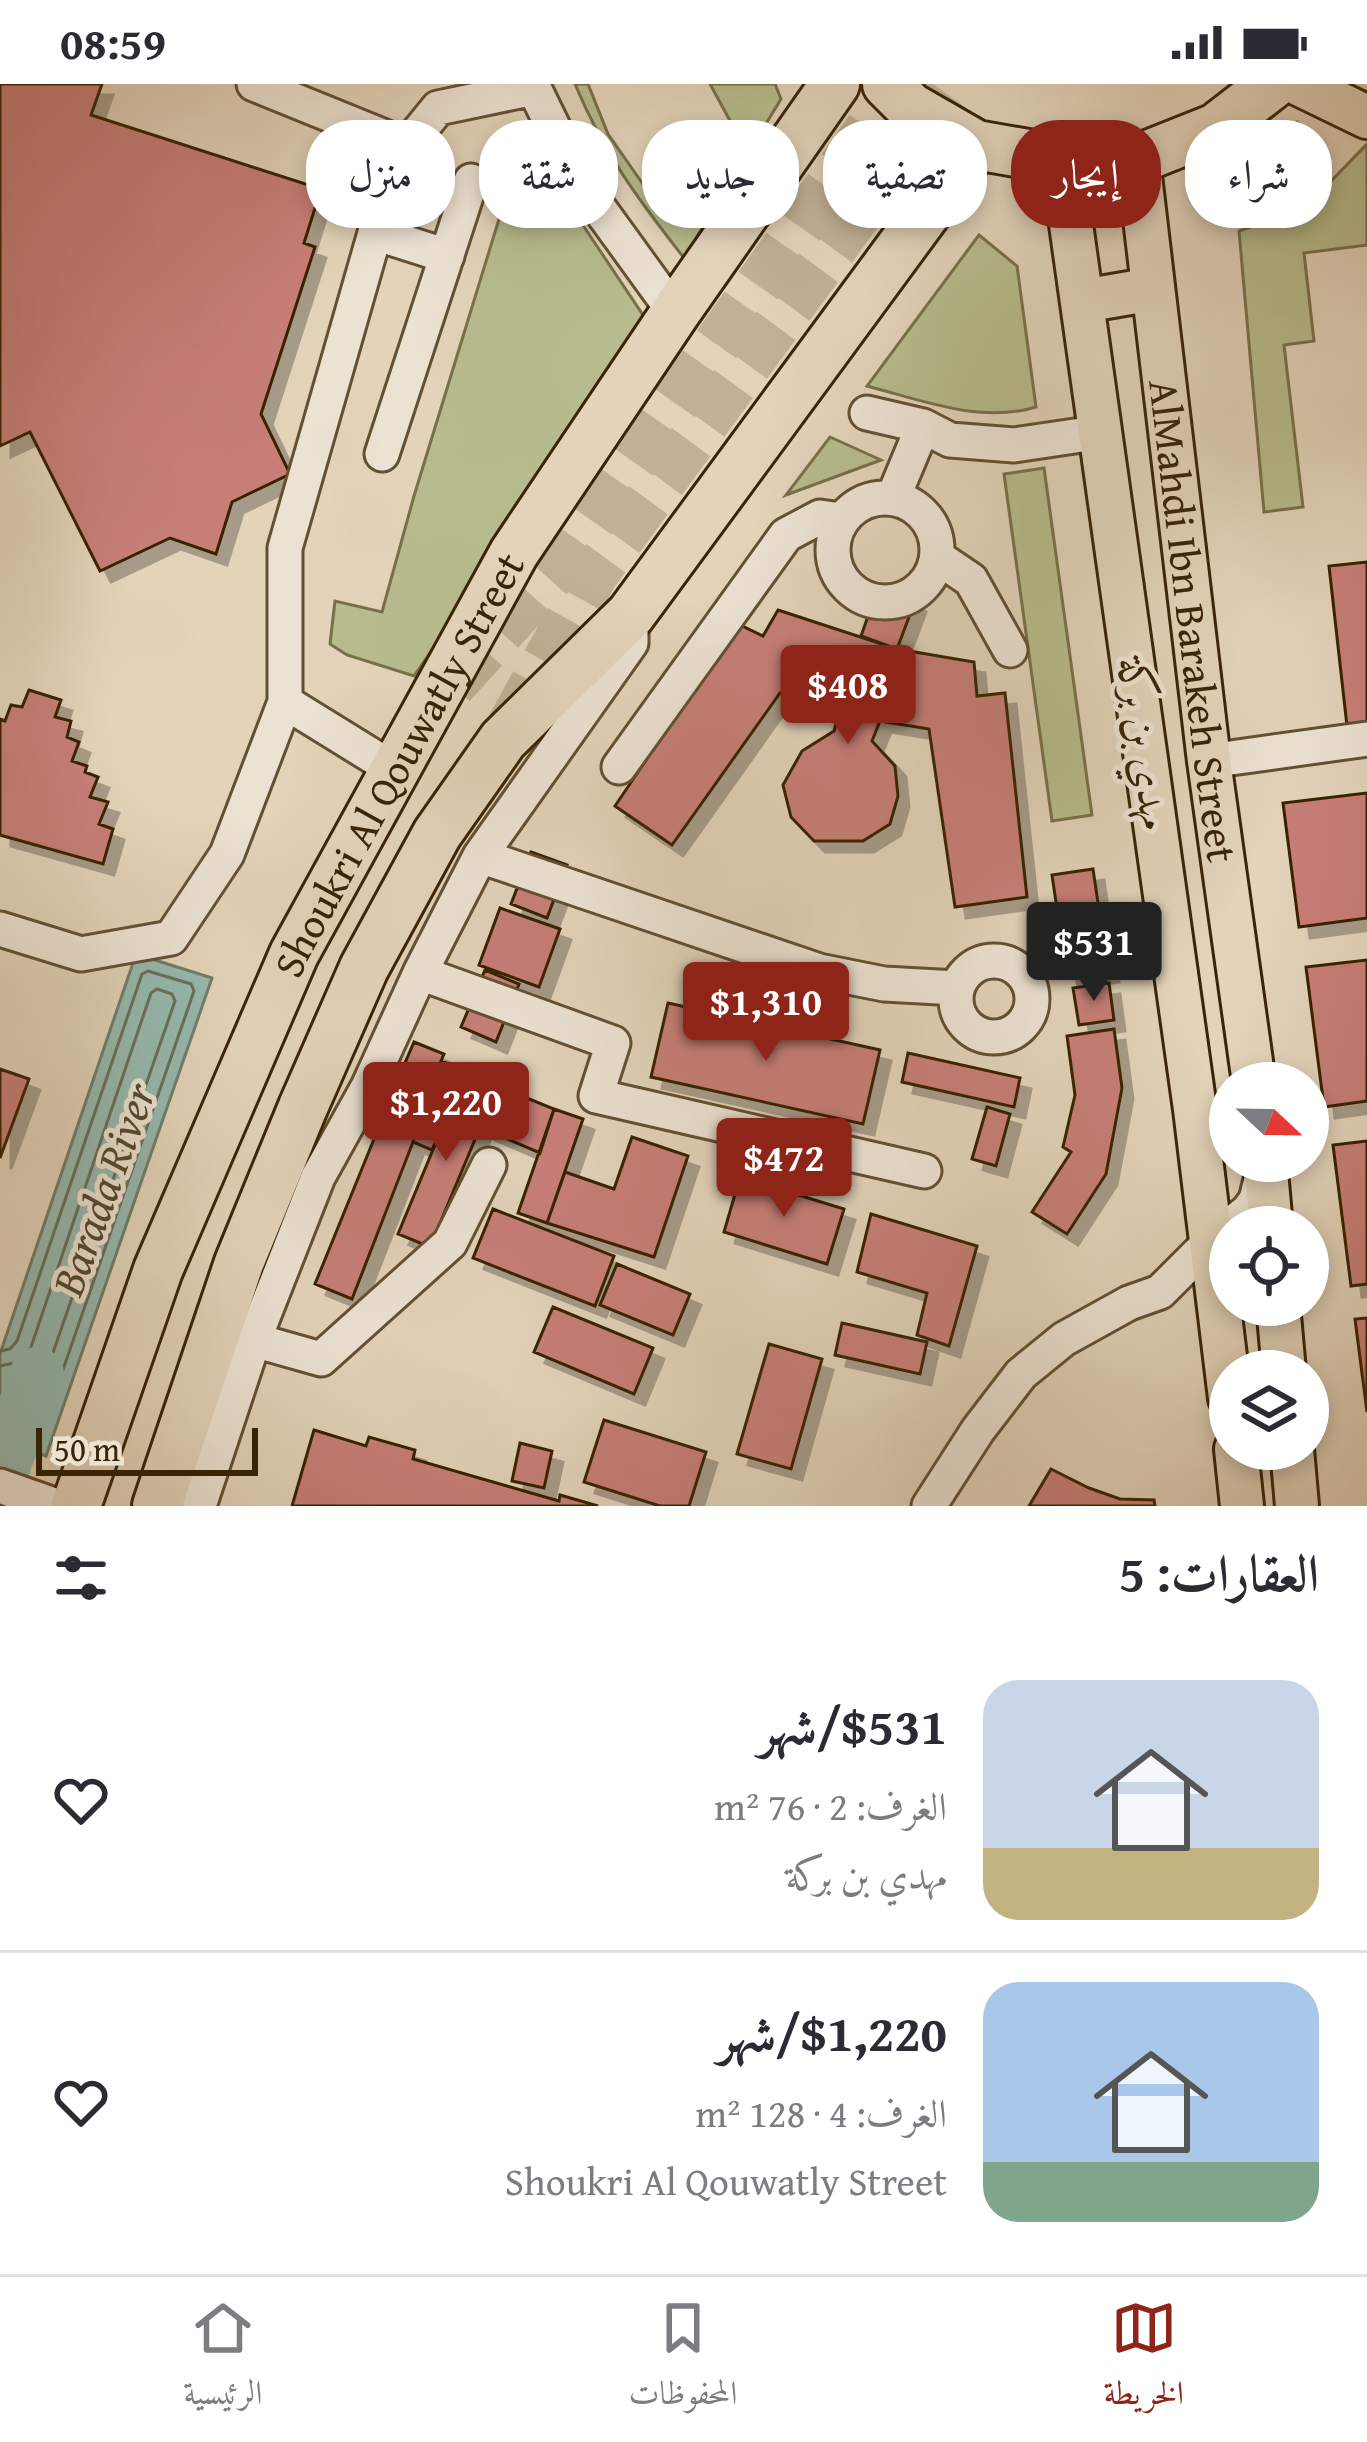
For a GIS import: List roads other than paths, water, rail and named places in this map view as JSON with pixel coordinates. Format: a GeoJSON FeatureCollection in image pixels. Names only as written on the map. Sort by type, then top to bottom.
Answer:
{"type":"FeatureCollection","features":[{"type":"Feature","properties":{"kind":"highway","name":"Shoukri Al Qouwatly Street"},"geometry":{"type":"LineString","coordinates":[[58,1504],[294,954],[514,554],[674,313],[836,84]]}},
{"type":"Feature","properties":{"kind":"highway"},"geometry":{"type":"LineString","coordinates":[[887,84],[910,107],[933,120]]}},
{"type":"Feature","properties":{"kind":"highway"},"geometry":{"type":"LineString","coordinates":[[1161,149],[1216,128],[1273,84]]}},
{"type":"Feature","properties":{"kind":"highway","name":"Shoukri Al Qouwatly Street"},"geometry":{"type":"LineString","coordinates":[[193,1505],[239,1263],[364,968],[437,834],[503,740],[631,614],[915,228]]}},
{"type":"Feature","properties":{"kind":"main road"},"geometry":{"type":"LineString","coordinates":[[1299,84],[1367,117]]}},
{"type":"Feature","properties":{"kind":"main road","name":"مهدي بن بركة"},"geometry":{"type":"LineString","coordinates":[[1072,228],[1209,1210]]}},
{"type":"Feature","properties":{"kind":"main road","name":"AlMahdi Ibn Barakeh Street"},"geometry":{"type":"LineString","coordinates":[[1147,228],[1209,760],[1251,1062]]}},
{"type":"Feature","properties":{"kind":"main road"},"geometry":{"type":"LineString","coordinates":[[1083,302],[1154,289]]}},
{"type":"Feature","properties":{"kind":"main road"},"geometry":{"type":"LineString","coordinates":[[1238,1470],[1242,1506]]}},
{"type":"Feature","properties":{"kind":"main road"},"geometry":{"type":"LineString","coordinates":[[1294,1470],[1297,1506]]}},
{"type":"Feature","properties":{"kind":"street"},"geometry":{"type":"LineString","coordinates":[[254,84],[297,92],[354,120]]}},
{"type":"Feature","properties":{"kind":"street"},"geometry":{"type":"LineString","coordinates":[[428,120],[438,108],[533,86],[580,182],[674,313]]}},
{"type":"Feature","properties":{"kind":"street"},"geometry":{"type":"LineString","coordinates":[[382,454],[471,181]]}},
{"type":"Feature","properties":{"kind":"street"},"geometry":{"type":"LineString","coordinates":[[0,929],[80,954],[171,938],[227,854],[284,702],[285,548],[376,228]]}},
{"type":"Feature","properties":{"kind":"street"},"geometry":{"type":"LineString","coordinates":[[375,233],[447,256]]}},
{"type":"Feature","properties":{"kind":"street"},"geometry":{"type":"LineString","coordinates":[[867,413],[923,426],[950,440],[1014,445],[1102,432]]}},
{"type":"Feature","properties":{"kind":"street"},"geometry":{"type":"LineString","coordinates":[[893,498],[923,426]]}},
{"type":"Feature","properties":{"kind":"street"},"geometry":{"type":"LineString","coordinates":[[878,498],[908,503],[931,525],[937,557],[932,573],[908,597],[874,602],[858,596],[836,570],[832,553],[842,520],[864,502],[878,498]]}},
{"type":"Feature","properties":{"kind":"street"},"geometry":{"type":"LineString","coordinates":[[619,766],[787,535],[820,517],[842,520]]}},
{"type":"Feature","properties":{"kind":"street"},"geometry":{"type":"LineString","coordinates":[[937,557],[971,580],[1010,650]]}},
{"type":"Feature","properties":{"kind":"street"},"geometry":{"type":"LineString","coordinates":[[193,1505],[318,1178],[368,1087],[480,856],[631,643],[631,614]]}},
{"type":"Feature","properties":{"kind":"street"},"geometry":{"type":"LineString","coordinates":[[284,702],[395,770]]}},
{"type":"Feature","properties":{"kind":"street"},"geometry":{"type":"LineString","coordinates":[[1209,760],[1367,739]]}},
{"type":"Feature","properties":{"kind":"street"},"geometry":{"type":"LineString","coordinates":[[480,856],[819,971],[884,984],[957,988]]}},
{"type":"Feature","properties":{"kind":"street"},"geometry":{"type":"LineString","coordinates":[[421,973],[613,1043],[596,1096],[924,1171]]}},
{"type":"Feature","properties":{"kind":"street"},"geometry":{"type":"LineString","coordinates":[[254,1340],[321,1358],[450,1243],[489,1165]]}},
{"type":"Feature","properties":{"kind":"street"},"geometry":{"type":"LineString","coordinates":[[929,1506],[1021,1374],[1064,1339],[1129,1303],[1160,1292],[1209,1243]]}},
{"type":"Feature","properties":{"kind":"street"},"geometry":{"type":"LineString","coordinates":[[1160,1292],[1209,1315]]}},
{"type":"Feature","properties":{"kind":"street"},"geometry":{"type":"LineString","coordinates":[[0,1486],[58,1504]]}},
{"type":"Feature","properties":{"kind":"water"},"geometry":{"type":"Polygon","coordinates":[[[136,954],[212,978],[46,1456],[0,1440],[0,1354],[136,954]]]}},
{"type":"Feature","properties":{"kind":"waterway","name":"Barada River"},"geometry":{"type":"LineString","coordinates":[[0,1475],[37,1374]]}},
{"type":"Feature","properties":{"kind":"tunnel"},"geometry":{"type":"LineString","coordinates":[[452,685],[559,567],[901,84]]}},
{"type":"Feature","properties":{"kind":"tunnel"},"geometry":{"type":"LineString","coordinates":[[511,725],[595,573],[953,84]]}}]}
